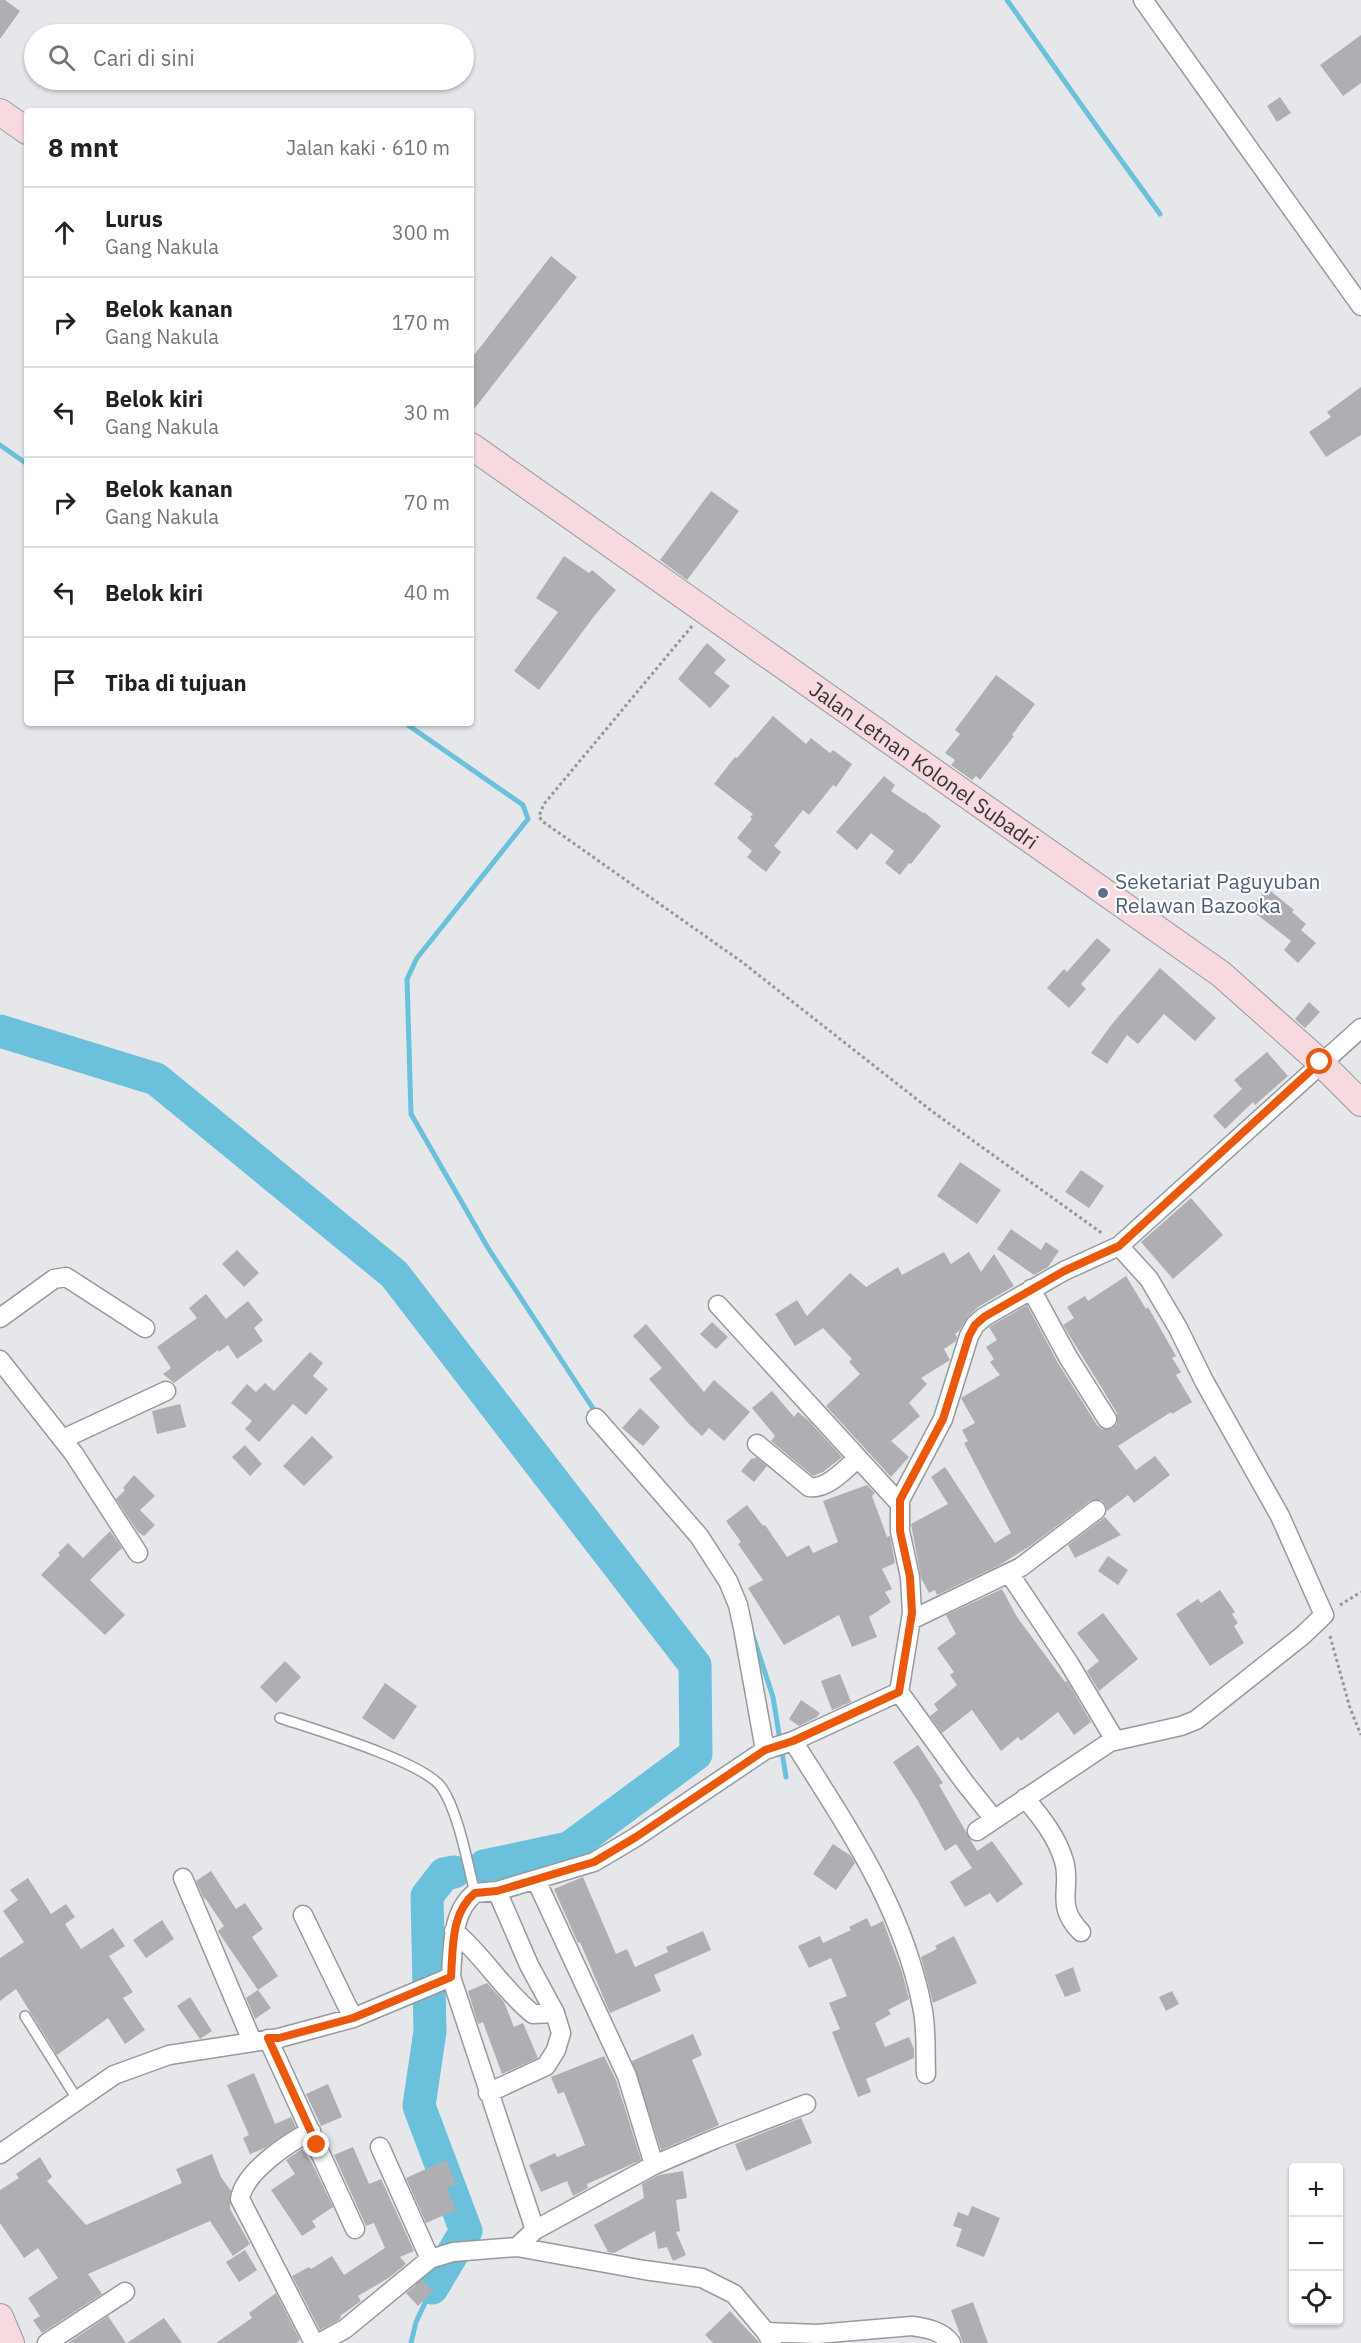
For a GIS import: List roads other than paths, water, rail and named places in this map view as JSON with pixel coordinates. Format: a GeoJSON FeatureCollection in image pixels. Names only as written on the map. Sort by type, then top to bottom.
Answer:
{"type":"FeatureCollection","features":[{"type":"Feature","properties":{"kind":"main road"},"geometry":{"type":"LineString","coordinates":[[0,112],[24,129]]}},
{"type":"Feature","properties":{"kind":"main road","name":"Jalan Letnan Kolonel Subadri"},"geometry":{"type":"LineString","coordinates":[[474,448],[1221,974],[1320,1062],[1361,1103]]}},
{"type":"Feature","properties":{"kind":"main road"},"geometry":{"type":"LineString","coordinates":[[0,2317],[11,2343]]}},
{"type":"Feature","properties":{"kind":"street"},"geometry":{"type":"LineString","coordinates":[[1143,0],[1361,306]]}},
{"type":"Feature","properties":{"kind":"street"},"geometry":{"type":"LineString","coordinates":[[993,1818],[899,1692],[911,1620],[910,1577],[900,1531],[900,1504],[943,1419],[969,1336],[975,1325],[984,1317],[1031,1289],[1096,1255],[1119,1246],[1320,1062],[1361,1028]]}},
{"type":"Feature","properties":{"kind":"street"},"geometry":{"type":"LineString","coordinates":[[977,1831],[1098,1748],[1115,1740],[1181,1726],[1196,1720],[1324,1616],[1280,1516],[1204,1381],[1178,1328],[1149,1280],[1119,1246]]}},
{"type":"Feature","properties":{"kind":"street"},"geometry":{"type":"LineString","coordinates":[[0,1318],[54,1280],[66,1277],[145,1328]]}},
{"type":"Feature","properties":{"kind":"street"},"geometry":{"type":"LineString","coordinates":[[1031,1289],[1068,1357],[1107,1419]]}},
{"type":"Feature","properties":{"kind":"street"},"geometry":{"type":"LineString","coordinates":[[718,1305],[900,1504]]}},
{"type":"Feature","properties":{"kind":"street"},"geometry":{"type":"LineString","coordinates":[[0,1360],[63,1439],[138,1553]]}},
{"type":"Feature","properties":{"kind":"street"},"geometry":{"type":"LineString","coordinates":[[63,1439],[166,1391]]}},
{"type":"Feature","properties":{"kind":"street"},"geometry":{"type":"LineString","coordinates":[[596,1418],[699,1536],[728,1581],[738,1605],[779,1746],[867,1859],[899,1925],[923,2008],[926,2074]]}},
{"type":"Feature","properties":{"kind":"street"},"geometry":{"type":"LineString","coordinates":[[757,1444],[809,1487],[814,1488],[835,1478],[857,1459]]}},
{"type":"Feature","properties":{"kind":"street"},"geometry":{"type":"LineString","coordinates":[[911,1620],[1021,1567],[1096,1510]]}},
{"type":"Feature","properties":{"kind":"street"},"geometry":{"type":"LineString","coordinates":[[1009,1573],[1069,1663],[1115,1740]]}},
{"type":"Feature","properties":{"kind":"street"},"geometry":{"type":"LineString","coordinates":[[535,2230],[488,2093],[438,1982],[461,1908],[475,1893],[497,1891],[594,1862],[779,1746],[899,1692]]}},
{"type":"Feature","properties":{"kind":"street"},"geometry":{"type":"LineString","coordinates":[[1025,1798],[1046,1822],[1065,1863],[1065,1897],[1068,1913],[1080,1932]]}},
{"type":"Feature","properties":{"kind":"street"},"geometry":{"type":"LineString","coordinates":[[183,1878],[260,2040],[311,2132],[355,2229]]}},
{"type":"Feature","properties":{"kind":"street"},"geometry":{"type":"LineString","coordinates":[[536,1880],[627,2076],[654,2165]]}},
{"type":"Feature","properties":{"kind":"street"},"geometry":{"type":"LineString","coordinates":[[488,2093],[546,2066],[556,2050],[561,2033],[555,2013],[529,1965],[497,1891]]}},
{"type":"Feature","properties":{"kind":"street"},"geometry":{"type":"LineString","coordinates":[[303,1915],[353,2018]]}},
{"type":"Feature","properties":{"kind":"street"},"geometry":{"type":"LineString","coordinates":[[454,1931],[471,1946],[517,2001],[533,2014],[555,2013]]}},
{"type":"Feature","properties":{"kind":"street"},"geometry":{"type":"LineString","coordinates":[[0,2154],[114,2075],[169,2055],[279,2038],[353,2018],[438,1982]]}},
{"type":"Feature","properties":{"kind":"street"},"geometry":{"type":"LineString","coordinates":[[517,2247],[535,2230],[654,2165],[806,2104]]}},
{"type":"Feature","properties":{"kind":"street"},"geometry":{"type":"LineString","coordinates":[[311,2132],[282,2147],[246,2184],[240,2199],[314,2343]]}},
{"type":"Feature","properties":{"kind":"street"},"geometry":{"type":"LineString","coordinates":[[380,2147],[430,2259]]}},
{"type":"Feature","properties":{"kind":"street"},"geometry":{"type":"LineString","coordinates":[[319,2343],[345,2329],[430,2259],[453,2252],[517,2247],[702,2278],[734,2294],[769,2337],[912,2326],[926,2328],[944,2335],[951,2343]]}},
{"type":"Feature","properties":{"kind":"street"},"geometry":{"type":"LineString","coordinates":[[47,2343],[125,2292]]}},
{"type":"Feature","properties":{"kind":"lane"},"geometry":{"type":"LineString","coordinates":[[279,1718],[393,1758],[431,1777],[441,1785],[451,1803],[475,1893]]}},
{"type":"Feature","properties":{"kind":"lane"},"geometry":{"type":"LineString","coordinates":[[25,2016],[77,2099]]}},
{"type":"Feature","properties":{"kind":"waterway"},"geometry":{"type":"LineString","coordinates":[[1007,0],[1160,214]]}},
{"type":"Feature","properties":{"kind":"waterway"},"geometry":{"type":"LineString","coordinates":[[0,445],[24,462]]}},
{"type":"Feature","properties":{"kind":"waterway"},"geometry":{"type":"LineString","coordinates":[[409,726],[523,805],[528,819],[417,958],[407,979],[411,1114],[488,1248],[596,1413]]}},
{"type":"Feature","properties":{"kind":"waterway"},"geometry":{"type":"LineString","coordinates":[[0,1031],[156,1079],[394,1274],[695,1665],[696,1754],[569,1848],[484,1866]]}},
{"type":"Feature","properties":{"kind":"waterway"},"geometry":{"type":"LineString","coordinates":[[751,1630],[773,1697],[786,1777]]}},
{"type":"Feature","properties":{"kind":"waterway"},"geometry":{"type":"LineString","coordinates":[[432,2288],[466,2231],[419,2106],[430,2031],[427,1896],[444,1874],[454,1872]]}},
{"type":"Feature","properties":{"kind":"waterway"},"geometry":{"type":"LineString","coordinates":[[411,2343],[416,2322],[432,2288]]}},
{"type":"Feature","properties":{"kind":"place","name":"Seketariat Paguyuban Relawan Bazooka"},"geometry":{"type":"Point","coordinates":[1103,893]}}]}
